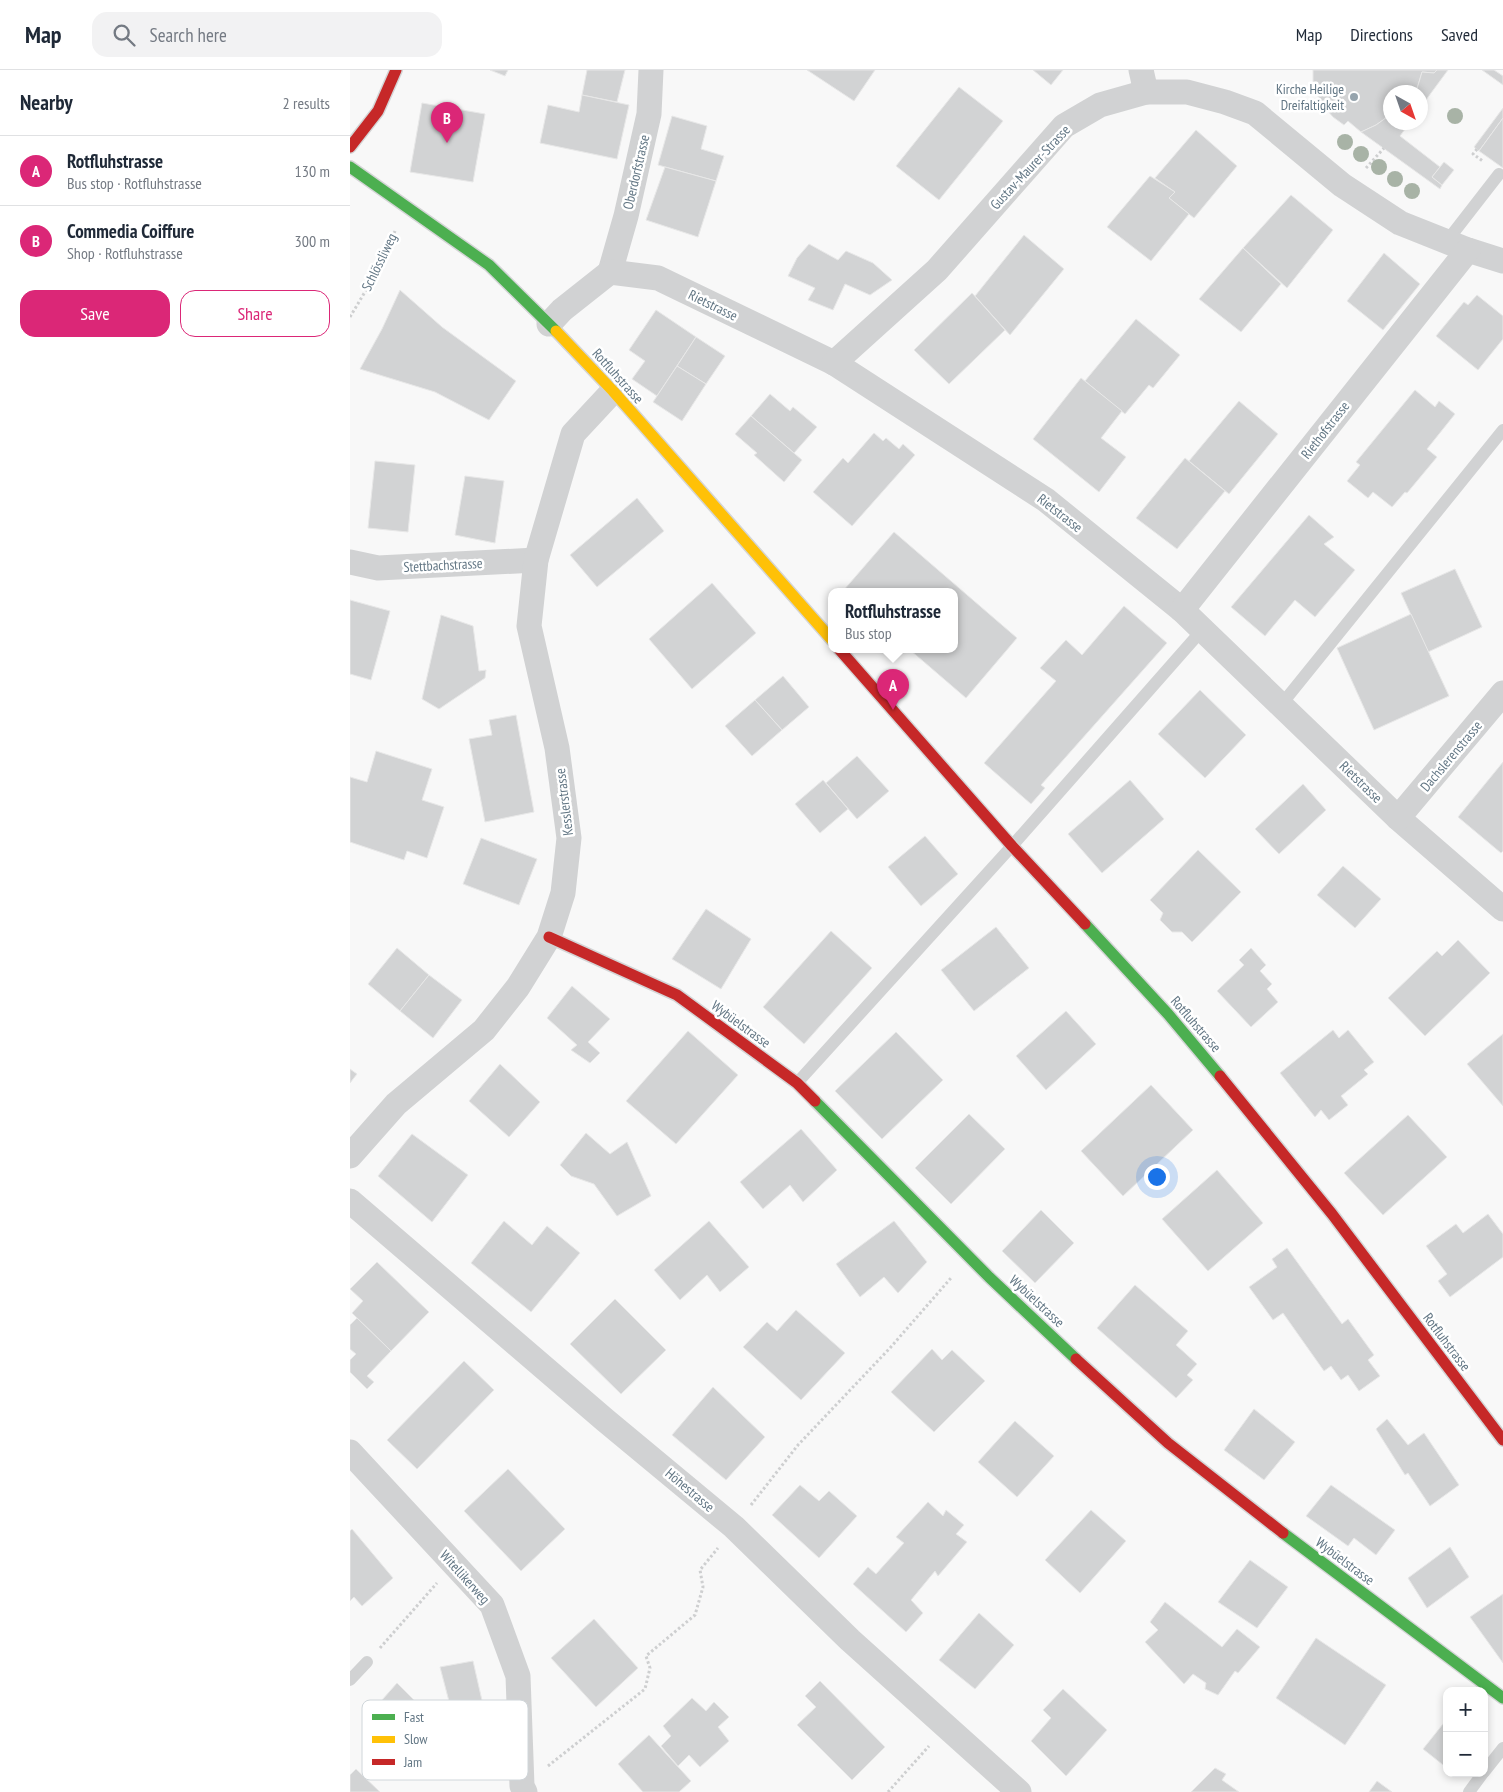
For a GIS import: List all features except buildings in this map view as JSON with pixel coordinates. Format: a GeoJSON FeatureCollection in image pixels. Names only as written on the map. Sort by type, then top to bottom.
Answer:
{"type":"FeatureCollection","features":[{"type":"Feature","properties":{"kind":"main road"},"geometry":{"type":"LineString","coordinates":[[350,147],[378,111],[396,70]]}},
{"type":"Feature","properties":{"kind":"main road","name":"Rotfluhstrasse"},"geometry":{"type":"LineString","coordinates":[[350,167],[489,265],[549,324],[612,391],[828,635]]}},
{"type":"Feature","properties":{"kind":"main road","name":"Rotfluhstrasse"},"geometry":{"type":"LineString","coordinates":[[843,653],[1012,846],[1168,1014],[1249,1110],[1336,1220],[1503,1440]]}},
{"type":"Feature","properties":{"kind":"main road","name":"Wybüelstrasse"},"geometry":{"type":"LineString","coordinates":[[549,937],[677,995],[797,1083],[969,1257],[1129,1409],[1168,1443],[1276,1528],[1503,1698]]}},
{"type":"Feature","properties":{"kind":"street","name":"Oberdorfstrasse"},"geometry":{"type":"LineString","coordinates":[[610,272],[626,216],[649,114],[652,70]]}},
{"type":"Feature","properties":{"kind":"street","name":"Gustav-Maurer-Strasse"},"geometry":{"type":"LineString","coordinates":[[834,363],[937,270],[1064,126],[1144,81],[1225,102],[1255,113],[1342,184],[1400,222],[1503,261]]}},
{"type":"Feature","properties":{"kind":"street","name":"Riethofstrasse"},"geometry":{"type":"LineString","coordinates":[[1182,610],[1458,245]]}},
{"type":"Feature","properties":{"kind":"street"},"geometry":{"type":"LineString","coordinates":[[549,324],[562,310],[610,272]]}},
{"type":"Feature","properties":{"kind":"street","name":"Rietstrasse"},"geometry":{"type":"LineString","coordinates":[[610,272],[658,278],[834,363],[1046,500],[1182,610],[1398,818],[1503,909]]}},
{"type":"Feature","properties":{"kind":"street","name":"Kesslerstrasse"},"geometry":{"type":"LineString","coordinates":[[350,1156],[396,1104],[484,1030],[518,987],[549,937],[563,893],[569,838],[557,748],[529,626],[536,560],[573,434],[612,391]]}},
{"type":"Feature","properties":{"kind":"street","name":"Stettbachstrasse"},"geometry":{"type":"LineString","coordinates":[[350,562],[378,568],[536,560]]}},
{"type":"Feature","properties":{"kind":"street","name":"Dachslerenstrasse"},"geometry":{"type":"LineString","coordinates":[[1398,818],[1503,693]]}},
{"type":"Feature","properties":{"kind":"street","name":"Höhestrasse"},"geometry":{"type":"LineString","coordinates":[[350,1201],[605,1420],[734,1527],[850,1640],[1019,1792]]}},
{"type":"Feature","properties":{"kind":"street","name":"Witellikerweg"},"geometry":{"type":"LineString","coordinates":[[350,1452],[492,1605],[518,1676],[519,1700]]}},
{"type":"Feature","properties":{"kind":"lane"},"geometry":{"type":"LineString","coordinates":[[1458,245],[1499,174]]}},
{"type":"Feature","properties":{"kind":"lane"},"geometry":{"type":"LineString","coordinates":[[1281,705],[1503,430]]}},
{"type":"Feature","properties":{"kind":"lane"},"geometry":{"type":"LineString","coordinates":[[797,1083],[1012,846],[1203,629]]}},
{"type":"Feature","properties":{"kind":"lane"},"geometry":{"type":"LineString","coordinates":[[350,1680],[367,1662]]}},
{"type":"Feature","properties":{"kind":"lane"},"geometry":{"type":"LineString","coordinates":[[1488,1768],[1503,1748]]}},
{"type":"Feature","properties":{"kind":"lane"},"geometry":{"type":"LineString","coordinates":[[1469,1792],[1481,1777]]}},
{"type":"Feature","properties":{"kind":"path","name":"Schlössliweg"},"geometry":{"type":"LineString","coordinates":[[350,317],[381,265],[405,206]]}},
{"type":"Feature","properties":{"kind":"path"},"geometry":{"type":"LineString","coordinates":[[524,1789],[645,1689],[650,1668],[646,1656],[695,1615],[703,1587],[700,1570],[798,1445],[890,1348],[969,1257]]}},
{"type":"Feature","properties":{"kind":"path"},"geometry":{"type":"LineString","coordinates":[[367,1662],[454,1564]]}},
{"type":"Feature","properties":{"kind":"path"},"geometry":{"type":"LineString","coordinates":[[888,1792],[946,1727]]}},
{"type":"Feature","properties":{"kind":"traffic: fast"},"geometry":{"type":"LineString","coordinates":[[350,167],[489,265],[556,331]]}},
{"type":"Feature","properties":{"kind":"traffic: fast"},"geometry":{"type":"LineString","coordinates":[[1085,924],[1168,1014],[1220,1076]]}},
{"type":"Feature","properties":{"kind":"traffic: fast"},"geometry":{"type":"LineString","coordinates":[[815,1101],[989,1277],[1076,1359]]}},
{"type":"Feature","properties":{"kind":"traffic: fast"},"geometry":{"type":"LineString","coordinates":[[1283,1533],[1503,1698]]}},
{"type":"Feature","properties":{"kind":"traffic: slow"},"geometry":{"type":"LineString","coordinates":[[556,331],[613,391],[828,635]]}},
{"type":"Feature","properties":{"kind":"traffic: jam"},"geometry":{"type":"LineString","coordinates":[[350,147],[378,111],[396,70]]}},
{"type":"Feature","properties":{"kind":"traffic: jam"},"geometry":{"type":"LineString","coordinates":[[843,653],[1012,846],[1085,924]]}},
{"type":"Feature","properties":{"kind":"traffic: jam"},"geometry":{"type":"LineString","coordinates":[[549,937],[677,995],[797,1083],[815,1101]]}},
{"type":"Feature","properties":{"kind":"traffic: jam"},"geometry":{"type":"LineString","coordinates":[[1220,1076],[1332,1214],[1503,1440]]}},
{"type":"Feature","properties":{"kind":"traffic: jam"},"geometry":{"type":"LineString","coordinates":[[1076,1359],[1168,1443],[1283,1533]]}},
{"type":"Feature","properties":{"kind":"place","name":"Kirche Heilige Dreifaltigkeit"},"geometry":{"type":"Point","coordinates":[1354,97]}},
{"type":"Feature","properties":{"kind":"place","name":"Commedia Coiffure"},"geometry":{"type":"Point","coordinates":[447,143]}},
{"type":"Feature","properties":{"kind":"place","name":"Rotfluhstrasse"},"geometry":{"type":"Point","coordinates":[893,710]}}]}
